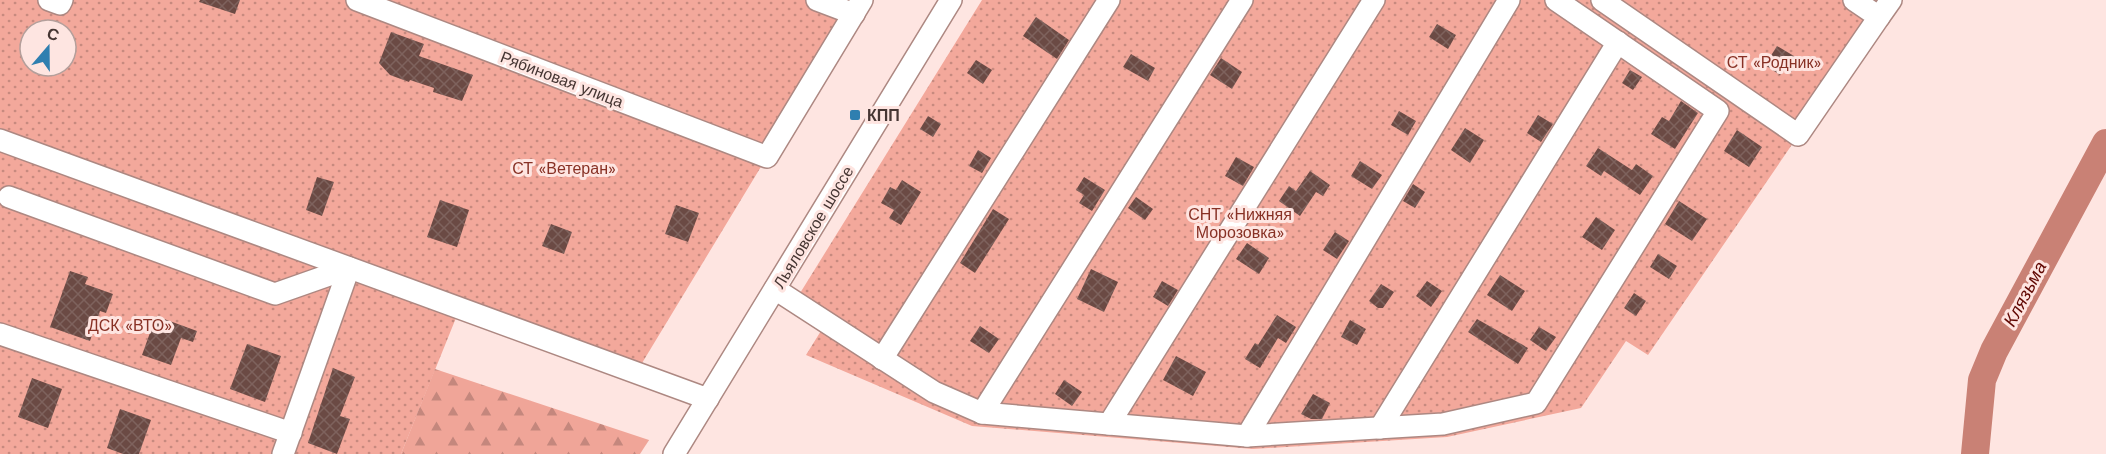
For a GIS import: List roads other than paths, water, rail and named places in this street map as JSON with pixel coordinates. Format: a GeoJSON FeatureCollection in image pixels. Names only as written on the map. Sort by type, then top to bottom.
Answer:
{"type":"FeatureCollection","features":[{"type":"Feature","properties":{"kind":"street"},"geometry":{"type":"LineString","coordinates":[[49,0],[60,4],[62,0]]}},
{"type":"Feature","properties":{"kind":"street","name":"Рябиновая улица"},"geometry":{"type":"LineString","coordinates":[[357,0],[767,157],[858,7]]}},
{"type":"Feature","properties":{"kind":"street"},"geometry":{"type":"LineString","coordinates":[[817,0],[858,7]]}},
{"type":"Feature","properties":{"kind":"street","name":"Льяловское шоссе"},"geometry":{"type":"LineString","coordinates":[[674,454],[951,0]]}},
{"type":"Feature","properties":{"kind":"street"},"geometry":{"type":"LineString","coordinates":[[882,359],[1109,0]]}},
{"type":"Feature","properties":{"kind":"street"},"geometry":{"type":"LineString","coordinates":[[982,413],[1242,0]]}},
{"type":"Feature","properties":{"kind":"street"},"geometry":{"type":"LineString","coordinates":[[1109,424],[1374,0]]}},
{"type":"Feature","properties":{"kind":"street"},"geometry":{"type":"LineString","coordinates":[[1247,436],[1509,0]]}},
{"type":"Feature","properties":{"kind":"street"},"geometry":{"type":"LineString","coordinates":[[775,289],[934,392],[982,413],[1247,436],[1443,424],[1536,403],[1718,111],[1556,0]]}},
{"type":"Feature","properties":{"kind":"street"},"geometry":{"type":"LineString","coordinates":[[1602,0],[1798,135],[1885,9],[1854,0]]}},
{"type":"Feature","properties":{"kind":"street"},"geometry":{"type":"LineString","coordinates":[[1380,428],[1618,42]]}},
{"type":"Feature","properties":{"kind":"street"},"geometry":{"type":"LineString","coordinates":[[0,140],[708,399]]}},
{"type":"Feature","properties":{"kind":"street"},"geometry":{"type":"LineString","coordinates":[[9,197],[275,294],[349,268]]}},
{"type":"Feature","properties":{"kind":"street"},"geometry":{"type":"LineString","coordinates":[[284,454],[349,268]]}},
{"type":"Feature","properties":{"kind":"street"},"geometry":{"type":"LineString","coordinates":[[0,334],[291,433]]}},
{"type":"Feature","properties":{"kind":"waterway","name":"Клязьма"},"geometry":{"type":"LineString","coordinates":[[1975,454],[1982,380],[1994,351],[2106,143]]}},
{"type":"Feature","properties":{"kind":"place","name":"КПП"},"geometry":{"type":"Point","coordinates":[855,115]}},
{"type":"Feature","properties":{"kind":"park label","name":"СТ «Родник»"},"geometry":{"type":"Point","coordinates":[1774,62]}},
{"type":"Feature","properties":{"kind":"park label","name":"СТ «Ветеран»"},"geometry":{"type":"Point","coordinates":[564,168]}},
{"type":"Feature","properties":{"kind":"park label","name":"СНТ «Нижняя Морозовка»"},"geometry":{"type":"Point","coordinates":[1240,223]}},
{"type":"Feature","properties":{"kind":"park label","name":"ДСК «ВТО»"},"geometry":{"type":"Point","coordinates":[130,325]}}]}
